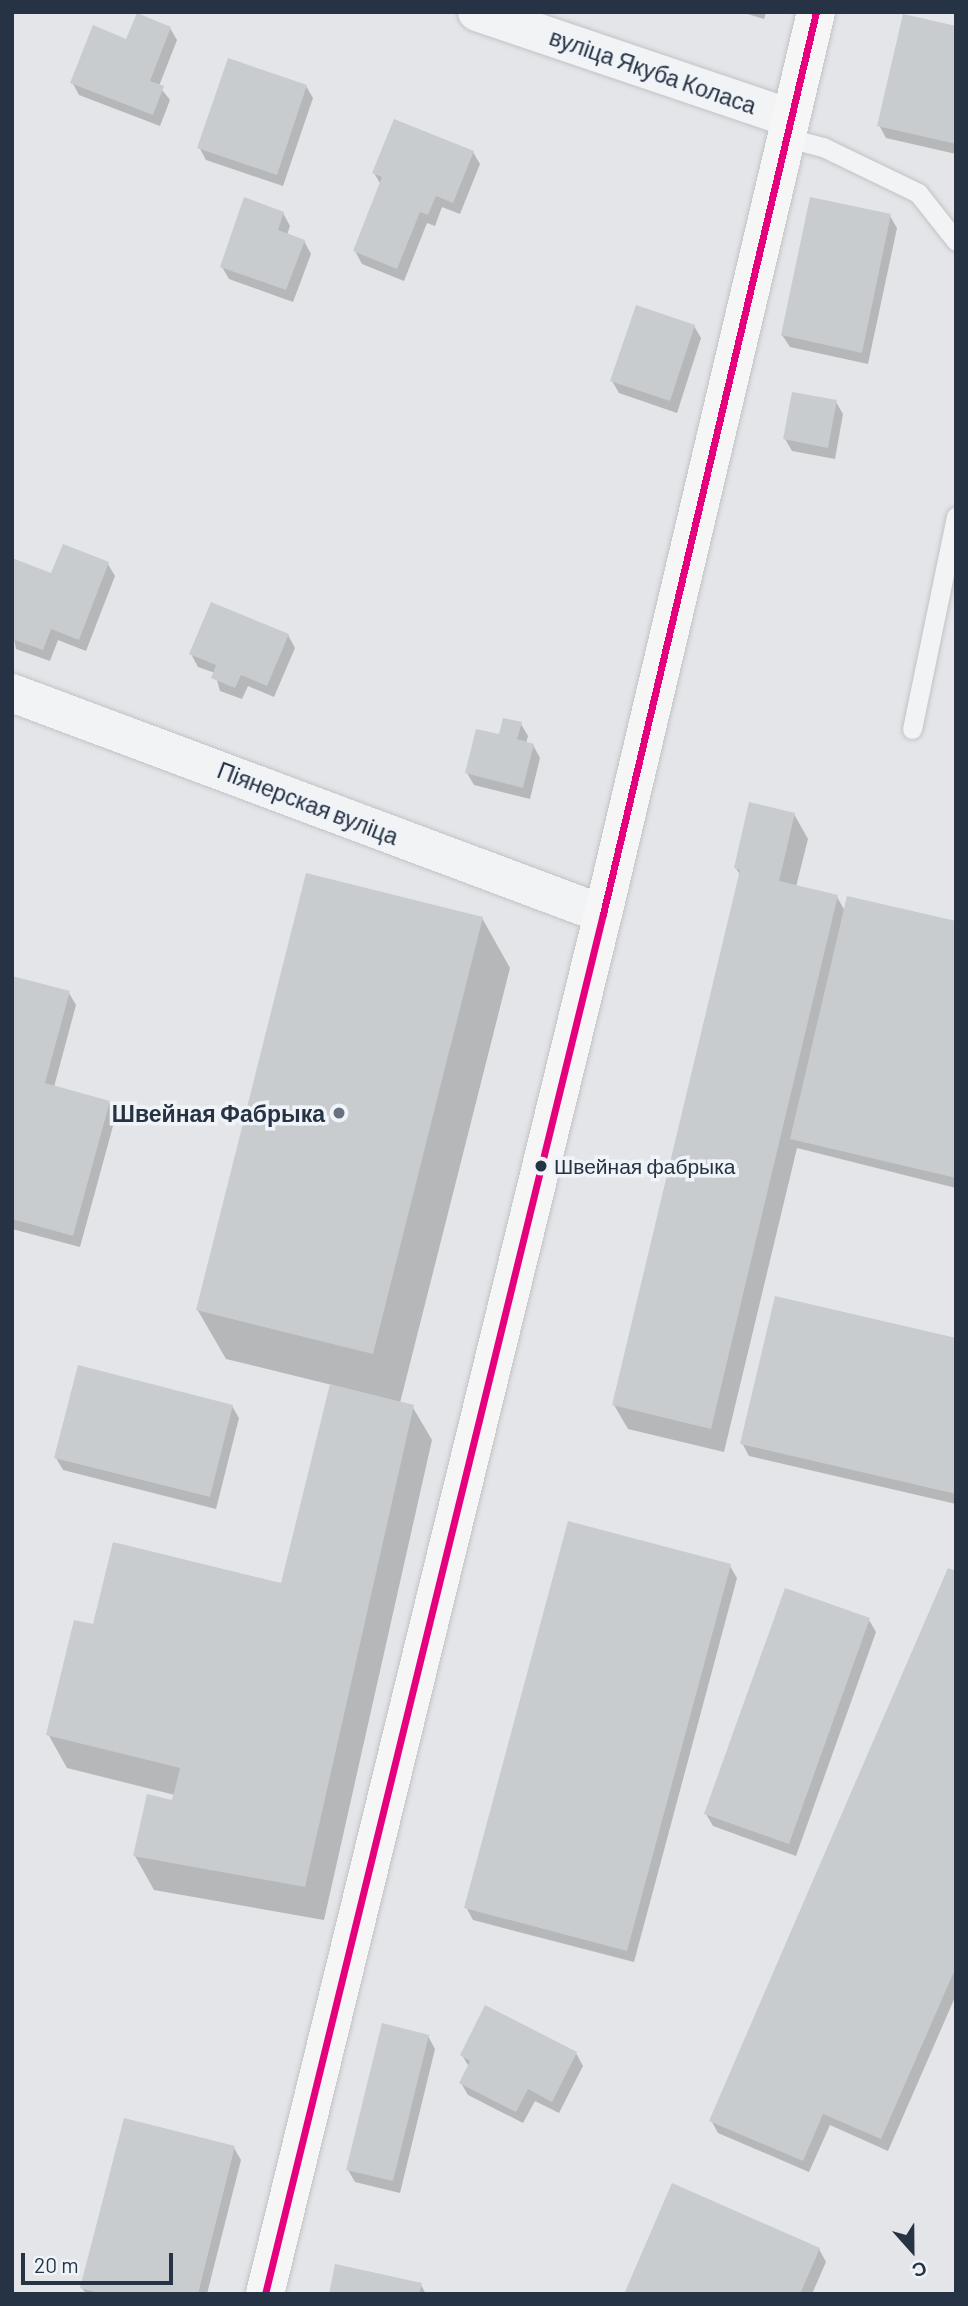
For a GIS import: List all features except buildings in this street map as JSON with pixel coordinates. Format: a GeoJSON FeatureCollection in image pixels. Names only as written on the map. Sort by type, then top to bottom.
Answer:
{"type":"FeatureCollection","features":[{"type":"Feature","properties":{"kind":"street","name":"вуліца Якуба Коласа"},"geometry":{"type":"LineString","coordinates":[[477,12],[786,127]]}},
{"type":"Feature","properties":{"kind":"street"},"geometry":{"type":"LineString","coordinates":[[265,2294],[603,914],[786,127],[816,12]]}},
{"type":"Feature","properties":{"kind":"street","name":"Піянерская вуліца"},"geometry":{"type":"LineString","coordinates":[[12,693],[603,914]]}},
{"type":"Feature","properties":{"kind":"lane"},"geometry":{"type":"LineString","coordinates":[[786,127],[918,193],[956,241]]}},
{"type":"Feature","properties":{"kind":"lane"},"geometry":{"type":"LineString","coordinates":[[912,729],[956,517]]}},
{"type":"Feature","properties":{"kind":"transit line"},"geometry":{"type":"LineString","coordinates":[[265,2294],[603,914],[816,12]]}},
{"type":"Feature","properties":{"kind":"place","name":"Швейная Фабрыка"},"geometry":{"type":"Point","coordinates":[339,1113]}},
{"type":"Feature","properties":{"kind":"place","name":"Швейная фабрыка"},"geometry":{"type":"Point","coordinates":[541,1166]}}]}
